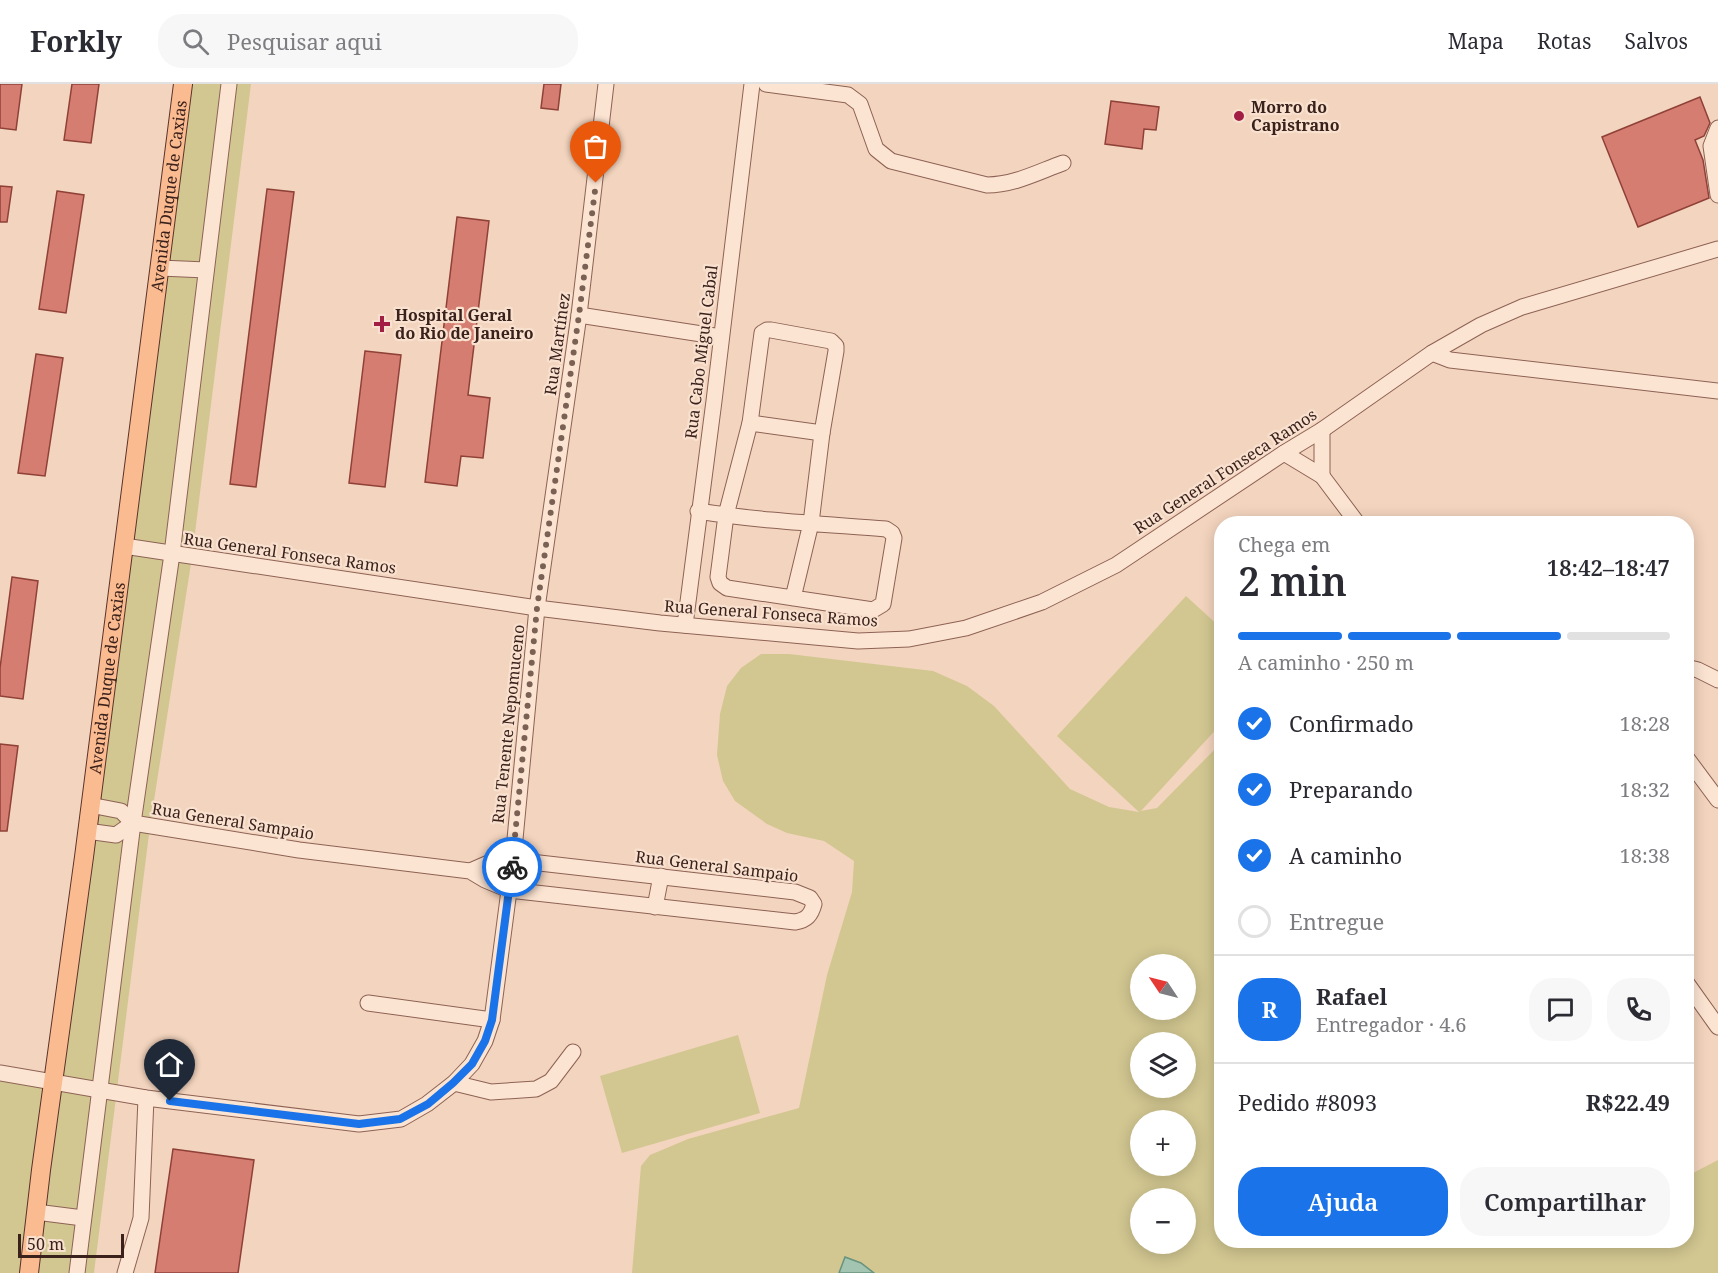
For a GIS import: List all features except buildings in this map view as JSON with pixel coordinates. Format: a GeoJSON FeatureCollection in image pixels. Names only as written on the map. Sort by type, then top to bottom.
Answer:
{"type":"FeatureCollection","features":[{"type":"Feature","properties":{"kind":"main road","name":"Avenida Duque de Caxias"},"geometry":{"type":"LineString","coordinates":[[29,1273],[183,84]]}},
{"type":"Feature","properties":{"kind":"street"},"geometry":{"type":"LineString","coordinates":[[77,1273],[133,823],[172,554],[229,84]]}},
{"type":"Feature","properties":{"kind":"street","name":"Rua Martínez"},"geometry":{"type":"LineString","coordinates":[[537,608],[579,315],[606,84]]}},
{"type":"Feature","properties":{"kind":"street","name":"Rua Cabo Miguel Cabal"},"geometry":{"type":"LineString","coordinates":[[685,625],[752,84]]}},
{"type":"Feature","properties":{"kind":"street"},"geometry":{"type":"LineString","coordinates":[[766,84],[848,95],[855,99],[860,104],[876,149],[891,161],[987,185],[1012,182],[1063,163]]}},
{"type":"Feature","properties":{"kind":"street"},"geometry":{"type":"LineString","coordinates":[[1718,128],[1711,146],[1718,195]]}},
{"type":"Feature","properties":{"kind":"street","name":"Rua General Fonseca Ramos"},"geometry":{"type":"LineString","coordinates":[[124,546],[537,608],[858,641],[909,639],[966,628],[1042,602],[1116,565],[1322,430],[1432,353],[1481,325],[1522,307],[1718,249]]}},
{"type":"Feature","properties":{"kind":"street"},"geometry":{"type":"LineString","coordinates":[[160,268],[206,270]]}},
{"type":"Feature","properties":{"kind":"street"},"geometry":{"type":"LineString","coordinates":[[579,315],[721,337]]}},
{"type":"Feature","properties":{"kind":"street"},"geometry":{"type":"LineString","coordinates":[[698,511],[726,515],[811,523],[886,530],[892,533],[894,538],[883,604],[873,610],[793,598],[727,588],[720,583],[718,577],[726,515],[750,423],[762,333],[771,330],[831,341],[836,346],[811,523],[793,598]]}},
{"type":"Feature","properties":{"kind":"street"},"geometry":{"type":"LineString","coordinates":[[1432,353],[1450,360],[1718,391]]}},
{"type":"Feature","properties":{"kind":"street"},"geometry":{"type":"LineString","coordinates":[[750,423],[822,433]]}},
{"type":"Feature","properties":{"kind":"street"},"geometry":{"type":"LineString","coordinates":[[1322,430],[1322,476]]}},
{"type":"Feature","properties":{"kind":"street"},"geometry":{"type":"LineString","coordinates":[[1284,453],[1322,476],[1352,516]]}},
{"type":"Feature","properties":{"kind":"street","name":"Rua Tenente Nepomuceno"},"geometry":{"type":"LineString","coordinates":[[0,1074],[146,1098],[359,1124],[400,1119],[428,1104],[453,1083],[472,1064],[485,1041],[492,1020],[513,860],[537,608]]}},
{"type":"Feature","properties":{"kind":"street"},"geometry":{"type":"LineString","coordinates":[[1694,669],[1718,680]]}},
{"type":"Feature","properties":{"kind":"street"},"geometry":{"type":"LineString","coordinates":[[1694,768],[1718,800]]}},
{"type":"Feature","properties":{"kind":"street","name":"Rua General Sampaio"},"geometry":{"type":"LineString","coordinates":[[90,805],[120,811],[133,823],[299,850],[470,871],[509,890],[795,922],[803,921],[811,914],[814,904],[810,898],[795,892],[513,860],[486,864],[470,871]]}},
{"type":"Feature","properties":{"kind":"street","name":"Rua General Sampaio"},"geometry":{"type":"LineString","coordinates":[[87,831],[116,835],[133,823]]}},
{"type":"Feature","properties":{"kind":"street"},"geometry":{"type":"LineString","coordinates":[[655,907],[661,876]]}},
{"type":"Feature","properties":{"kind":"street"},"geometry":{"type":"LineString","coordinates":[[1694,993],[1718,1027]]}},
{"type":"Feature","properties":{"kind":"street"},"geometry":{"type":"LineString","coordinates":[[368,1003],[492,1020]]}},
{"type":"Feature","properties":{"kind":"street"},"geometry":{"type":"LineString","coordinates":[[453,1083],[491,1092],[536,1089],[551,1081],[573,1052]]}},
{"type":"Feature","properties":{"kind":"street"},"geometry":{"type":"LineString","coordinates":[[125,1273],[141,1218],[146,1098]]}},
{"type":"Feature","properties":{"kind":"street"},"geometry":{"type":"LineString","coordinates":[[36,1212],[83,1218]]}},
{"type":"Feature","properties":{"kind":"shaded area"},"geometry":{"type":"Polygon","coordinates":[[[180,84],[251,84],[192,557],[150,826],[94,1273],[0,1273],[0,1074],[50,1081],[180,84]]]}},
{"type":"Feature","properties":{"kind":"shaded area"},"geometry":{"type":"Polygon","coordinates":[[[1186,596],[1214,622],[1214,732],[1141,811],[1157,808],[1214,750],[1214,1248],[1694,1248],[1694,1172],[1718,1160],[1718,1273],[632,1273],[641,1166],[650,1155],[688,1139],[799,1108],[827,975],[852,892],[854,861],[824,841],[787,833],[767,824],[735,801],[723,781],[717,755],[720,714],[727,686],[741,668],[761,654],[789,654],[933,671],[967,686],[994,706],[1070,789],[1109,807],[1139,812],[1057,736],[1186,596]]]}},
{"type":"Feature","properties":{"kind":"shaded area"},"geometry":{"type":"Polygon","coordinates":[[[738,1035],[760,1113],[622,1153],[600,1076],[738,1035]]]}},
{"type":"Feature","properties":{"kind":"shaded area"},"geometry":{"type":"Polygon","coordinates":[[[845,1257],[861,1263],[874,1273],[839,1273],[845,1257]]]}},
{"type":"Feature","properties":{"kind":"way so far"},"geometry":{"type":"LineString","coordinates":[[512,867],[537,608],[596,183]]}},
{"type":"Feature","properties":{"kind":"place","name":"Morro do Capistrano"},"geometry":{"type":"Point","coordinates":[1239,116]}},
{"type":"Feature","properties":{"kind":"place","name":"Hospital Geral do Rio de Janeiro"},"geometry":{"type":"Point","coordinates":[382,324]}},
{"type":"Feature","properties":{"kind":"route"},"geometry":{"type":"LineString","coordinates":[[170,1101],[359,1124],[400,1119],[428,1104],[472,1064],[485,1041],[492,1020],[512,867]]}}]}
